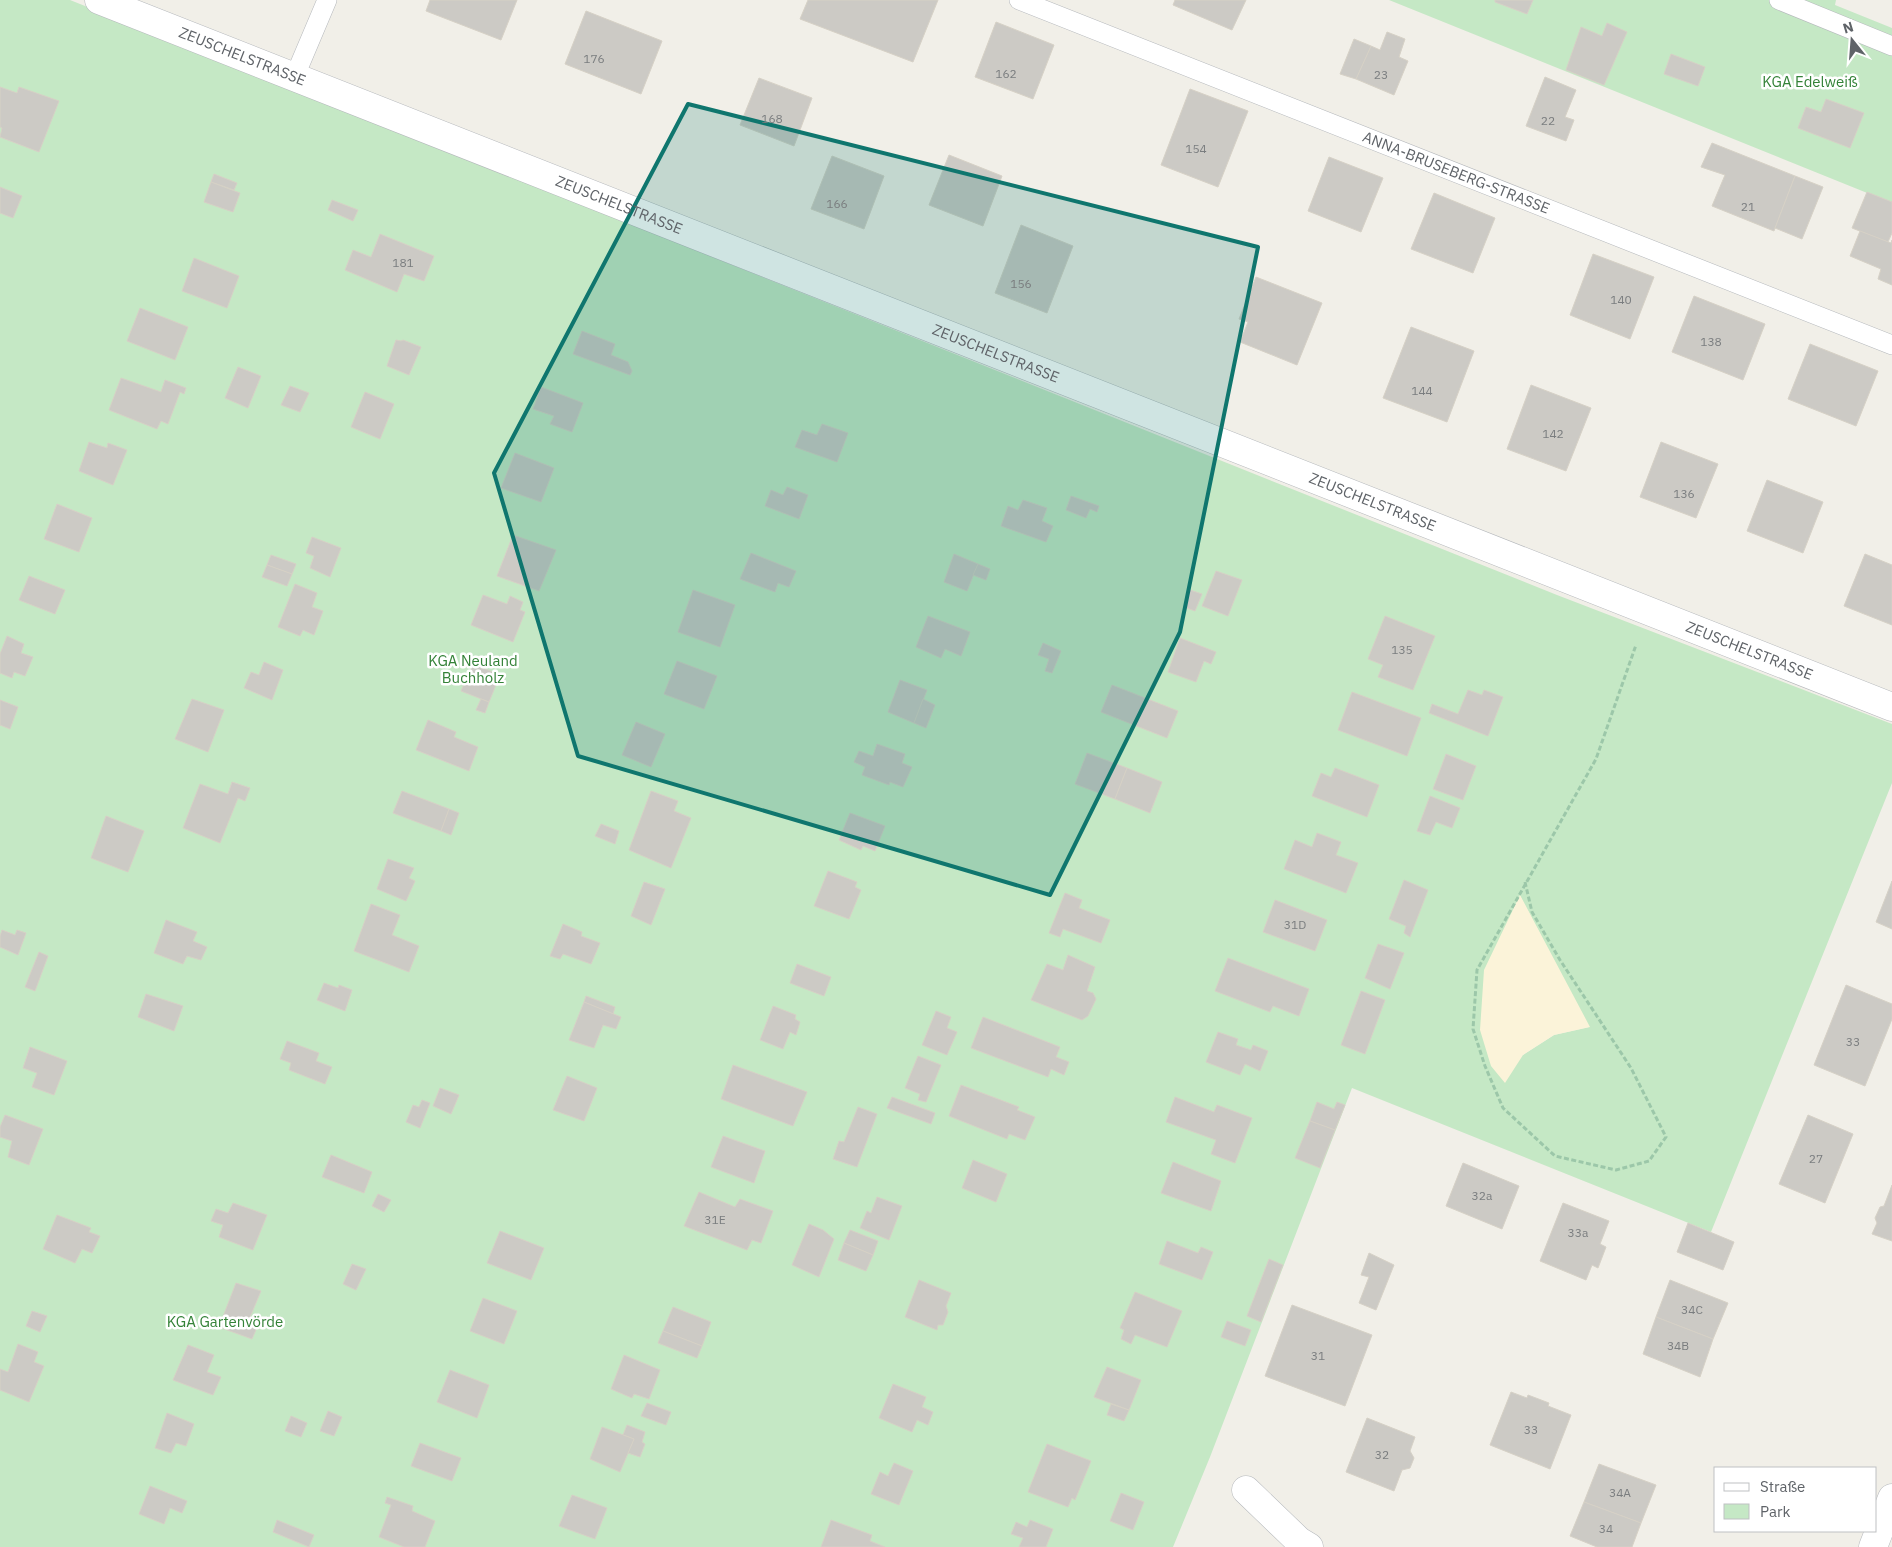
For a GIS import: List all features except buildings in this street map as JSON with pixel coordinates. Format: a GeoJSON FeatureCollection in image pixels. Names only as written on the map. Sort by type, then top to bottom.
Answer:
{"type":"FeatureCollection","features":[{"type":"Feature","properties":{"kind":"street","name":"ZEUSCHELSTRASSE"},"geometry":{"type":"LineString","coordinates":[[99,0],[1892,707]]}},
{"type":"Feature","properties":{"kind":"street"},"geometry":{"type":"LineString","coordinates":[[1246,1490],[1299,1541],[1309,1547]]}},
{"type":"Feature","properties":{"kind":"street"},"geometry":{"type":"LineString","coordinates":[[1873,1547],[1892,1498]]}},
{"type":"Feature","properties":{"kind":"lane"},"geometry":{"type":"LineString","coordinates":[[294,78],[327,0]]}},
{"type":"Feature","properties":{"kind":"lane","name":"ANNA-BRUSEBERG-STRASSE"},"geometry":{"type":"LineString","coordinates":[[1019,0],[1892,345]]}},
{"type":"Feature","properties":{"kind":"lane"},"geometry":{"type":"LineString","coordinates":[[1779,0],[1892,46]]}},
{"type":"Feature","properties":{"kind":"path"},"geometry":{"type":"LineString","coordinates":[[1525,882],[1532,912],[1560,960],[1631,1068],[1666,1137],[1649,1161],[1616,1170],[1555,1156],[1503,1108],[1485,1066],[1473,1029],[1477,970],[1525,882],[1596,760],[1648,611]]}},
{"type":"Feature","properties":{"kind":"highlighted area"},"geometry":{"type":"Polygon","coordinates":[[[688,104],[1258,247],[1180,632],[1050,895],[578,756],[494,473],[688,104]]]}},
{"type":"Feature","properties":{"kind":"green space","name":"KGA Neuland Buchholz"},"geometry":{"type":"Polygon","coordinates":[[[0,0],[70,0],[1557,595],[1892,724],[1892,783],[1711,1232],[1352,1088],[1210,1457],[1173,1547],[0,1547],[0,0]],[[1520,896],[1523,1055],[1554,1035],[1589,1027],[1520,896]]]}},
{"type":"Feature","properties":{"kind":"green space","name":"KGA Edelweiß"},"geometry":{"type":"Polygon","coordinates":[[[1389,0],[1836,0],[1835,5],[1892,28],[1892,203],[1389,0]]]}},
{"type":"Feature","properties":{"kind":"sand"},"geometry":{"type":"Polygon","coordinates":[[[1520,895],[1590,1027],[1554,1035],[1523,1055],[1505,1083],[1491,1066],[1480,1030],[1484,970],[1520,895]]]}},
{"type":"Feature","properties":{"kind":"park label","name":"KGA Gartenvörde"},"geometry":{"type":"Point","coordinates":[225,1322]}}]}
